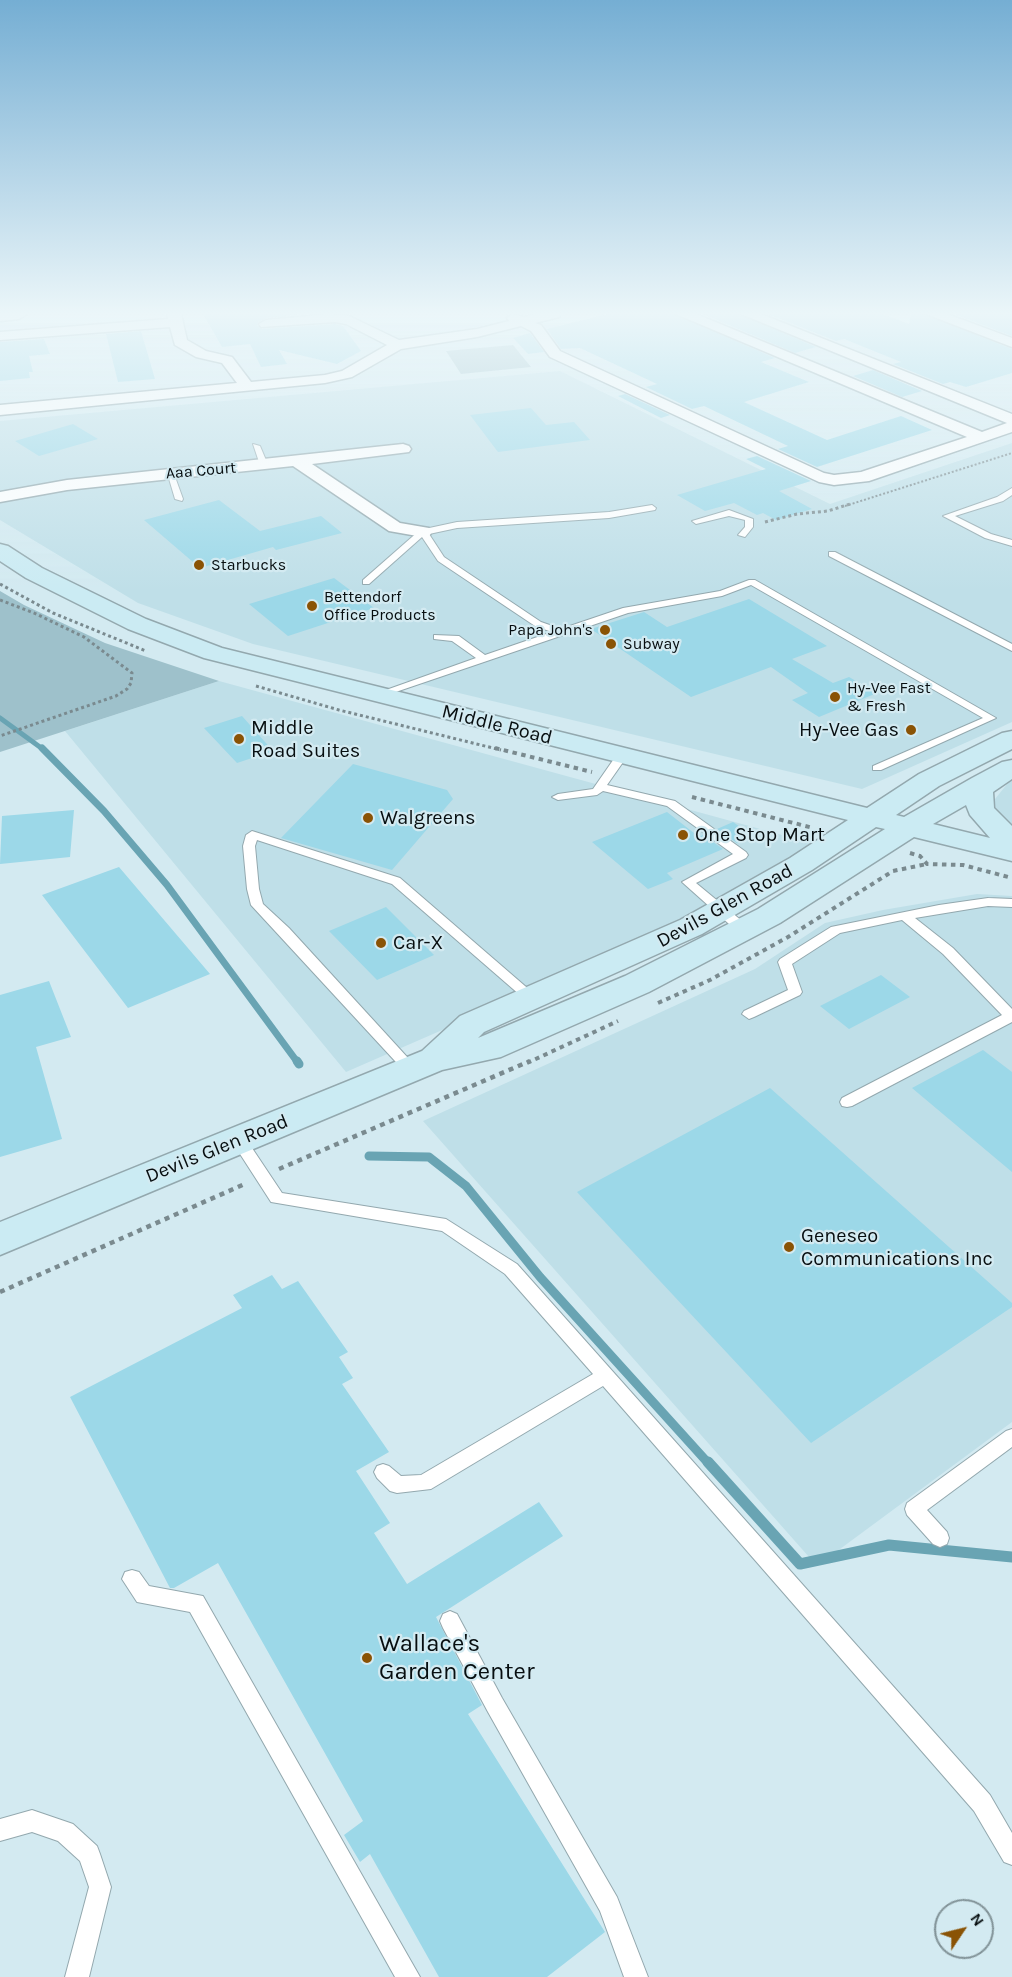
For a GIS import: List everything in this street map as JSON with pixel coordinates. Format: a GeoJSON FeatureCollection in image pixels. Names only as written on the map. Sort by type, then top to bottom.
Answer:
{"type":"FeatureCollection","features":[{"type":"Feature","properties":{"kind":"main road","name":"Middle Road"},"geometry":{"type":"LineString","coordinates":[[0,551],[33,573],[137,624],[213,653],[1012,852]]}},
{"type":"Feature","properties":{"kind":"main road","name":"Devils Glen Road"},"geometry":{"type":"LineString","coordinates":[[0,1239],[423,1065],[489,1048],[637,984],[732,920],[801,864],[929,780],[1012,739]]}},
{"type":"Feature","properties":{"kind":"main road","name":"Devils Glen Road"},"geometry":{"type":"LineString","coordinates":[[423,1065],[472,1024],[646,949],[804,895],[909,826],[1012,768]]}},
{"type":"Feature","properties":{"kind":"main road"},"geometry":{"type":"LineString","coordinates":[[982,784],[979,792],[980,809],[990,822],[1012,842]]}},
{"type":"Feature","properties":{"kind":"street"},"geometry":{"type":"LineString","coordinates":[[0,410],[41,406]]}},
{"type":"Feature","properties":{"kind":"street"},"geometry":{"type":"LineString","coordinates":[[667,406],[819,477],[834,480],[863,477],[1012,427]]}},
{"type":"Feature","properties":{"kind":"street"},"geometry":{"type":"LineString","coordinates":[[907,406],[981,437]]}},
{"type":"Feature","properties":{"kind":"street"},"geometry":{"type":"LineString","coordinates":[[978,406],[1012,420]]}},
{"type":"Feature","properties":{"kind":"street","name":"Aaa Court"},"geometry":{"type":"LineString","coordinates":[[0,497],[53,487],[403,449]]}},
{"type":"Feature","properties":{"kind":"street"},"geometry":{"type":"LineString","coordinates":[[297,461],[395,527],[423,532]]}},
{"type":"Feature","properties":{"kind":"lane"},"geometry":{"type":"LineString","coordinates":[[256,446],[264,465]]}},
{"type":"Feature","properties":{"kind":"lane"},"geometry":{"type":"LineString","coordinates":[[170,474],[179,499]]}},
{"type":"Feature","properties":{"kind":"lane"},"geometry":{"type":"LineString","coordinates":[[1012,491],[1000,499],[947,516],[988,536],[1012,543]]}},
{"type":"Feature","properties":{"kind":"lane"},"geometry":{"type":"LineString","coordinates":[[366,582],[423,532],[457,525],[609,515],[652,508]]}},
{"type":"Feature","properties":{"kind":"lane"},"geometry":{"type":"LineString","coordinates":[[696,521],[729,513],[749,519],[749,524],[742,535]]}},
{"type":"Feature","properties":{"kind":"lane"},"geometry":{"type":"LineString","coordinates":[[423,532],[441,559],[538,624],[561,632]]}},
{"type":"Feature","properties":{"kind":"lane"},"geometry":{"type":"LineString","coordinates":[[832,554],[1012,648]]}},
{"type":"Feature","properties":{"kind":"lane"},"geometry":{"type":"LineString","coordinates":[[377,695],[626,610],[722,593],[752,582],[991,718],[876,768]]}},
{"type":"Feature","properties":{"kind":"lane"},"geometry":{"type":"LineString","coordinates":[[438,637],[454,638],[484,659]]}},
{"type":"Feature","properties":{"kind":"lane"},"geometry":{"type":"LineString","coordinates":[[558,797],[597,792],[622,755]]}},
{"type":"Feature","properties":{"kind":"lane"},"geometry":{"type":"LineString","coordinates":[[601,787],[671,803],[741,855],[688,882],[732,920]]}},
{"type":"Feature","properties":{"kind":"lane"},"geometry":{"type":"LineString","coordinates":[[423,1065],[257,905],[253,889],[249,846],[252,835],[396,881],[533,999]]}},
{"type":"Feature","properties":{"kind":"lane"},"geometry":{"type":"LineString","coordinates":[[749,1014],[795,992],[785,962],[836,930],[988,902],[1012,903]]}},
{"type":"Feature","properties":{"kind":"lane"},"geometry":{"type":"LineString","coordinates":[[847,1102],[1011,1017],[948,951],[905,916]]}},
{"type":"Feature","properties":{"kind":"lane"},"geometry":{"type":"LineString","coordinates":[[239,1140],[277,1198],[446,1225],[511,1269],[982,1803],[1012,1854]]}},
{"type":"Feature","properties":{"kind":"lane"},"geometry":{"type":"LineString","coordinates":[[383,1472],[397,1485],[424,1483],[605,1376]]}},
{"type":"Feature","properties":{"kind":"lane"},"geometry":{"type":"LineString","coordinates":[[940,1539],[914,1509],[1012,1437]]}},
{"type":"Feature","properties":{"kind":"lane"},"geometry":{"type":"LineString","coordinates":[[132,1579],[144,1595],[196,1603],[408,1977]]}},
{"type":"Feature","properties":{"kind":"lane"},"geometry":{"type":"LineString","coordinates":[[450,1621],[609,1905],[636,1977]]}},
{"type":"Feature","properties":{"kind":"lane"},"geometry":{"type":"LineString","coordinates":[[0,1830],[32,1821],[65,1832],[89,1854],[100,1887],[77,1977]]}},
{"type":"Feature","properties":{"kind":"path"},"geometry":{"type":"LineString","coordinates":[[749,524],[774,521],[797,514],[828,511],[1012,453]]}},
{"type":"Feature","properties":{"kind":"path"},"geometry":{"type":"LineString","coordinates":[[0,600],[34,613],[84,637],[132,673],[131,683],[127,689],[116,696],[0,736]]}},
{"type":"Feature","properties":{"kind":"path"},"geometry":{"type":"LineString","coordinates":[[656,1004],[710,980],[779,942],[893,871],[927,864]]}},
{"type":"Feature","properties":{"kind":"path"},"geometry":{"type":"LineString","coordinates":[[0,1292],[262,1176],[463,1092],[624,1019]]}},
{"type":"Feature","properties":{"kind":"shaded area"},"geometry":{"type":"Polygon","coordinates":[[[165,406],[632,406],[830,504],[1012,443],[1012,722],[862,789],[253,644],[138,603],[0,520],[0,421],[165,406]]]}},
{"type":"Feature","properties":{"kind":"shaded area"},"geometry":{"type":"Polygon","coordinates":[[[0,591],[24,605],[105,643],[219,681],[0,752],[0,591]]]}},
{"type":"Feature","properties":{"kind":"shaded area"},"geometry":{"type":"Polygon","coordinates":[[[219,681],[815,844],[692,921],[346,1072],[65,731],[219,681]]]}},
{"type":"Feature","properties":{"kind":"shaded area"},"geometry":{"type":"Polygon","coordinates":[[[1012,778],[1012,826],[991,804],[1012,778]]]}},
{"type":"Feature","properties":{"kind":"shaded area"},"geometry":{"type":"Polygon","coordinates":[[[977,894],[1012,896],[1012,1422],[817,1566],[423,1121],[755,969],[825,923],[883,910],[977,894]]]}},
{"type":"Feature","properties":{"kind":"building"},"geometry":{"type":"Polygon","coordinates":[[[638,406],[651,406],[670,415],[661,418],[638,406]]]}},
{"type":"Feature","properties":{"kind":"building"},"geometry":{"type":"Polygon","coordinates":[[[686,406],[703,406],[692,409],[686,406]]]}},
{"type":"Feature","properties":{"kind":"building"},"geometry":{"type":"Polygon","coordinates":[[[705,406],[753,406],[827,440],[901,416],[932,430],[817,467],[778,449],[788,446],[705,406]]]}},
{"type":"Feature","properties":{"kind":"building"},"geometry":{"type":"Polygon","coordinates":[[[531,408],[546,425],[574,422],[590,440],[498,452],[470,415],[531,408]]]}},
{"type":"Feature","properties":{"kind":"building"},"geometry":{"type":"Polygon","coordinates":[[[73,424],[98,439],[39,456],[15,441],[73,424]]]}},
{"type":"Feature","properties":{"kind":"building"},"geometry":{"type":"Polygon","coordinates":[[[757,456],[811,481],[779,491],[812,509],[776,520],[763,513],[757,515],[734,503],[705,511],[677,495],[766,469],[746,459],[757,456]]]}},
{"type":"Feature","properties":{"kind":"building"},"geometry":{"type":"Polygon","coordinates":[[[219,500],[260,531],[321,516],[342,533],[276,550],[273,547],[200,568],[144,520],[219,500]]]}},
{"type":"Feature","properties":{"kind":"building","name":"Bettendorf Office Products"},"geometry":{"type":"Polygon","coordinates":[[[334,578],[374,608],[288,636],[249,604],[334,578]]]}},
{"type":"Feature","properties":{"kind":"building"},"geometry":{"type":"Polygon","coordinates":[[[749,599],[827,646],[792,659],[833,683],[849,677],[877,693],[819,717],[792,700],[808,693],[771,667],[691,697],[591,629],[644,612],[667,627],[749,599]]]}},
{"type":"Feature","properties":{"kind":"building","name":"Middle Road Suites"},"geometry":{"type":"Polygon","coordinates":[[[242,716],[273,751],[237,763],[204,728],[242,716]]]}},
{"type":"Feature","properties":{"kind":"building","name":"Walgreens"},"geometry":{"type":"Polygon","coordinates":[[[353,764],[447,790],[453,799],[392,870],[281,838],[353,764]]]}},
{"type":"Feature","properties":{"kind":"building"},"geometry":{"type":"Polygon","coordinates":[[[74,810],[70,857],[0,864],[2,816],[74,810]]]}},
{"type":"Feature","properties":{"kind":"building"},"geometry":{"type":"Polygon","coordinates":[[[667,812],[699,837],[703,835],[723,849],[667,873],[673,879],[648,889],[592,842],[667,812]]]}},
{"type":"Feature","properties":{"kind":"building"},"geometry":{"type":"Polygon","coordinates":[[[733,822],[753,836],[737,843],[717,829],[733,822]]]}},
{"type":"Feature","properties":{"kind":"building"},"geometry":{"type":"Polygon","coordinates":[[[119,867],[210,974],[128,1008],[42,895],[119,867]]]}},
{"type":"Feature","properties":{"kind":"building","name":"Car-X"},"geometry":{"type":"Polygon","coordinates":[[[386,907],[434,955],[377,980],[329,931],[386,907]]]}},
{"type":"Feature","properties":{"kind":"building"},"geometry":{"type":"Polygon","coordinates":[[[881,975],[910,997],[849,1029],[820,1006],[881,975]]]}},
{"type":"Feature","properties":{"kind":"building"},"geometry":{"type":"Polygon","coordinates":[[[49,981],[71,1037],[36,1047],[62,1139],[0,1157],[0,995],[49,981]]]}},
{"type":"Feature","properties":{"kind":"building"},"geometry":{"type":"Polygon","coordinates":[[[983,1050],[1012,1072],[1012,1172],[912,1088],[983,1050]]]}},
{"type":"Feature","properties":{"kind":"building","name":"Geneseo Communications Inc"},"geometry":{"type":"Polygon","coordinates":[[[770,1088],[1012,1303],[1012,1307],[811,1443],[577,1192],[770,1088]]]}},
{"type":"Feature","properties":{"kind":"building","name":"Wallace's Garden Center"},"geometry":{"type":"Polygon","coordinates":[[[272,1275],[282,1289],[298,1281],[348,1352],[339,1357],[353,1378],[342,1384],[389,1452],[356,1471],[390,1523],[374,1533],[407,1584],[539,1502],[563,1536],[436,1617],[482,1705],[468,1714],[605,1932],[547,1977],[439,1977],[370,1854],[360,1862],[344,1835],[363,1821],[218,1563],[174,1588],[170,1588],[70,1397],[242,1308],[233,1295],[272,1275]]]}},
{"type":"Feature","properties":{"kind":"waterway"},"geometry":{"type":"LineString","coordinates":[[0,718],[44,750]]}},
{"type":"Feature","properties":{"kind":"waterway"},"geometry":{"type":"LineString","coordinates":[[44,750],[104,811],[167,885],[298,1063]]}},
{"type":"Feature","properties":{"kind":"waterway"},"geometry":{"type":"LineString","coordinates":[[369,1156],[429,1157],[466,1186],[540,1277],[709,1464]]}},
{"type":"Feature","properties":{"kind":"waterway"},"geometry":{"type":"LineString","coordinates":[[708,1462],[800,1564],[889,1545],[1012,1557]]}},
{"type":"Feature","properties":{"kind":"place","name":"Starbucks"},"geometry":{"type":"Point","coordinates":[199,565]}},
{"type":"Feature","properties":{"kind":"place","name":"Bettendorf Office Products"},"geometry":{"type":"Point","coordinates":[312,606]}},
{"type":"Feature","properties":{"kind":"place","name":"Papa John's"},"geometry":{"type":"Point","coordinates":[605,630]}},
{"type":"Feature","properties":{"kind":"place","name":"Subway"},"geometry":{"type":"Point","coordinates":[611,644]}},
{"type":"Feature","properties":{"kind":"place","name":"Hy-Vee Fast & Fresh"},"geometry":{"type":"Point","coordinates":[835,697]}},
{"type":"Feature","properties":{"kind":"place","name":"Hy-Vee Gas"},"geometry":{"type":"Point","coordinates":[911,730]}},
{"type":"Feature","properties":{"kind":"place","name":"Middle Road Suites"},"geometry":{"type":"Point","coordinates":[239,739]}},
{"type":"Feature","properties":{"kind":"place","name":"Walgreens"},"geometry":{"type":"Point","coordinates":[368,818]}},
{"type":"Feature","properties":{"kind":"place","name":"One Stop Mart"},"geometry":{"type":"Point","coordinates":[683,835]}},
{"type":"Feature","properties":{"kind":"place","name":"Car-X"},"geometry":{"type":"Point","coordinates":[381,943]}},
{"type":"Feature","properties":{"kind":"place","name":"Geneseo Communications Inc"},"geometry":{"type":"Point","coordinates":[789,1247]}},
{"type":"Feature","properties":{"kind":"place","name":"Wallace's Garden Center"},"geometry":{"type":"Point","coordinates":[367,1658]}}]}
